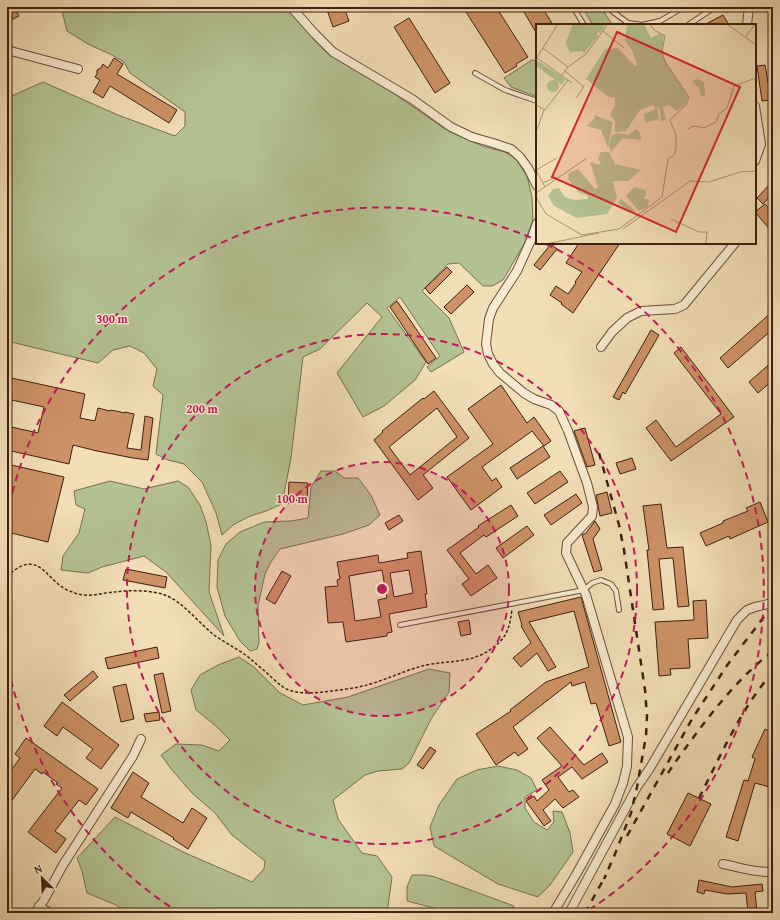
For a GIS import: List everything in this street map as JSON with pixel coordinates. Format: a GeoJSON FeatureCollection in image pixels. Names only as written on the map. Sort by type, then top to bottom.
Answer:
{"type":"FeatureCollection","features":[{"type":"Feature","properties":{"kind":"street"},"geometry":{"type":"LineString","coordinates":[[291,7],[333,52],[412,99],[451,127],[472,137],[511,149],[520,157],[528,168],[536,184]]}},
{"type":"Feature","properties":{"kind":"street"},"geometry":{"type":"LineString","coordinates":[[747,24],[749,7]]}},
{"type":"Feature","properties":{"kind":"street"},"geometry":{"type":"LineString","coordinates":[[7,50],[78,69]]}},
{"type":"Feature","properties":{"kind":"street"},"geometry":{"type":"LineString","coordinates":[[756,112],[761,144],[756,158]]}},
{"type":"Feature","properties":{"kind":"street"},"geometry":{"type":"LineString","coordinates":[[536,226],[517,271],[493,308],[489,319],[486,344],[488,354],[500,373],[524,393],[534,399],[551,405],[559,411],[568,430],[587,483],[593,507],[592,516],[568,543],[566,553],[586,595],[628,736],[627,766],[623,783],[615,804],[553,913]]}},
{"type":"Feature","properties":{"kind":"street"},"geometry":{"type":"LineString","coordinates":[[601,346],[612,332],[627,318],[641,312],[674,309],[684,305],[734,244]]}},
{"type":"Feature","properties":{"kind":"street"},"geometry":{"type":"LineString","coordinates":[[569,913],[634,793],[737,620],[746,610],[773,603]]}},
{"type":"Feature","properties":{"kind":"street"},"geometry":{"type":"LineString","coordinates":[[50,913],[37,910],[63,866],[133,756],[141,738]]}},
{"type":"Feature","properties":{"kind":"street"},"geometry":{"type":"LineString","coordinates":[[723,864],[749,870],[773,872]]}},
{"type":"Feature","properties":{"kind":"lane"},"geometry":{"type":"LineString","coordinates":[[573,7],[583,24]]}},
{"type":"Feature","properties":{"kind":"lane"},"geometry":{"type":"LineString","coordinates":[[609,7],[628,23],[635,24]]}},
{"type":"Feature","properties":{"kind":"lane"},"geometry":{"type":"LineString","coordinates":[[646,24],[660,21],[684,7]]}},
{"type":"Feature","properties":{"kind":"lane"},"geometry":{"type":"LineString","coordinates":[[690,24],[715,7]]}},
{"type":"Feature","properties":{"kind":"lane"},"geometry":{"type":"LineString","coordinates":[[475,74],[505,90],[536,101]]}},
{"type":"Feature","properties":{"kind":"lane"},"geometry":{"type":"LineString","coordinates":[[400,625],[584,590],[592,583],[601,580],[611,584],[616,591],[619,610]]}},
{"type":"Feature","properties":{"kind":"path"},"geometry":{"type":"LineString","coordinates":[[7,576],[17,568],[26,565],[34,565],[43,568],[56,583],[64,589],[77,594],[89,596],[130,591],[165,595],[176,601],[225,643],[245,654],[286,690],[297,693],[321,692],[358,687],[426,666],[463,661],[476,657],[495,646],[504,636],[510,624],[512,603]]}},
{"type":"Feature","properties":{"kind":"green space"},"geometry":{"type":"Polygon","coordinates":[[[61,7],[287,7],[325,51],[393,93],[445,129],[482,146],[505,152],[516,159],[527,176],[532,197],[533,220],[524,244],[503,280],[492,286],[483,286],[459,263],[448,264],[422,291],[449,318],[464,352],[431,372],[427,367],[440,356],[400,297],[387,308],[426,362],[415,380],[384,406],[363,417],[337,373],[382,317],[367,303],[320,349],[303,357],[291,458],[282,504],[248,517],[233,525],[222,535],[216,513],[202,482],[184,464],[168,460],[156,454],[163,395],[153,386],[157,369],[144,353],[130,346],[113,350],[98,363],[7,341],[7,98],[43,82],[118,115],[175,136],[185,126],[185,112],[130,73],[124,62],[88,44],[67,31],[61,7]]]}},
{"type":"Feature","properties":{"kind":"green space"},"geometry":{"type":"Polygon","coordinates":[[[582,7],[601,7],[612,24],[592,24],[582,7]]]}},
{"type":"Feature","properties":{"kind":"green space"},"geometry":{"type":"Polygon","coordinates":[[[532,60],[536,61],[536,97],[511,87],[504,78],[532,60]]]}},
{"type":"Feature","properties":{"kind":"green space"},"geometry":{"type":"Polygon","coordinates":[[[321,471],[335,471],[344,478],[358,478],[371,495],[380,515],[369,525],[343,534],[280,549],[265,574],[258,606],[259,643],[257,649],[250,651],[240,641],[225,616],[217,587],[218,560],[226,544],[240,532],[264,522],[291,521],[308,518],[311,487],[321,471]]]}},
{"type":"Feature","properties":{"kind":"green space"},"geometry":{"type":"Polygon","coordinates":[[[110,481],[144,489],[178,481],[188,487],[200,505],[206,522],[211,545],[209,592],[224,636],[166,572],[144,556],[102,567],[88,573],[61,570],[63,556],[79,533],[85,509],[76,505],[74,491],[110,481]]]}},
{"type":"Feature","properties":{"kind":"green space"},"geometry":{"type":"Polygon","coordinates":[[[239,657],[254,667],[280,693],[303,705],[348,697],[429,669],[450,673],[449,692],[431,719],[409,763],[402,769],[378,771],[365,775],[333,800],[338,819],[362,853],[377,856],[392,877],[387,913],[129,913],[116,905],[87,893],[82,871],[77,858],[115,817],[183,852],[252,882],[264,869],[265,861],[232,835],[215,813],[192,793],[161,755],[176,744],[202,745],[219,751],[230,740],[216,726],[196,710],[191,690],[200,675],[218,665],[239,657]]]}},
{"type":"Feature","properties":{"kind":"green space"},"geometry":{"type":"Polygon","coordinates":[[[498,766],[517,770],[531,778],[537,790],[525,797],[525,808],[534,822],[547,830],[554,822],[553,811],[562,812],[570,833],[573,852],[550,885],[538,897],[498,884],[434,846],[430,827],[439,805],[457,779],[477,770],[498,766]]]}},
{"type":"Feature","properties":{"kind":"green space"},"geometry":{"type":"Polygon","coordinates":[[[412,875],[426,875],[435,877],[514,906],[513,913],[453,913],[407,901],[407,887],[412,875]]]}},
{"type":"Feature","properties":{"kind":"building"},"geometry":{"type":"Polygon","coordinates":[[[7,7],[14,7],[19,16],[7,22],[7,7]]]}},
{"type":"Feature","properties":{"kind":"building"},"geometry":{"type":"Polygon","coordinates":[[[326,7],[344,7],[349,21],[333,27],[326,7]]]}},
{"type":"Feature","properties":{"kind":"building"},"geometry":{"type":"Polygon","coordinates":[[[475,7],[496,7],[528,57],[505,73],[466,12],[475,7]]]}},
{"type":"Feature","properties":{"kind":"building"},"geometry":{"type":"Polygon","coordinates":[[[521,7],[542,7],[552,24],[536,24],[536,32],[521,7]]]}},
{"type":"Feature","properties":{"kind":"building"},"geometry":{"type":"Polygon","coordinates":[[[723,15],[728,24],[706,24],[723,15]]]}},
{"type":"Feature","properties":{"kind":"building"},"geometry":{"type":"Polygon","coordinates":[[[409,18],[450,83],[435,93],[394,27],[409,18]]]}},
{"type":"Feature","properties":{"kind":"building"},"geometry":{"type":"Polygon","coordinates":[[[114,58],[123,64],[117,74],[177,110],[169,123],[110,86],[103,98],[93,92],[100,80],[95,77],[97,70],[101,68],[103,64],[108,68],[114,58]]]}},
{"type":"Feature","properties":{"kind":"building"},"geometry":{"type":"Polygon","coordinates":[[[765,65],[771,100],[762,101],[757,66],[765,65]]]}},
{"type":"Feature","properties":{"kind":"building"},"geometry":{"type":"Polygon","coordinates":[[[773,181],[773,193],[763,204],[757,198],[773,181]]]}},
{"type":"Feature","properties":{"kind":"building"},"geometry":{"type":"Polygon","coordinates":[[[765,204],[773,213],[773,233],[756,213],[756,211],[765,204]]]}},
{"type":"Feature","properties":{"kind":"building"},"geometry":{"type":"Polygon","coordinates":[[[551,244],[557,249],[540,270],[534,265],[551,244]]]}},
{"type":"Feature","properties":{"kind":"building"},"geometry":{"type":"Polygon","coordinates":[[[578,244],[619,244],[573,313],[550,295],[556,286],[568,294],[582,272],[566,263],[578,244]]]}},
{"type":"Feature","properties":{"kind":"building"},"geometry":{"type":"Polygon","coordinates":[[[447,267],[452,272],[430,294],[425,288],[447,267]]]}},
{"type":"Feature","properties":{"kind":"building"},"geometry":{"type":"Polygon","coordinates":[[[467,285],[474,292],[451,314],[444,307],[467,285]]]}},
{"type":"Feature","properties":{"kind":"building"},"geometry":{"type":"Polygon","coordinates":[[[397,301],[436,358],[428,364],[390,307],[397,301]]]}},
{"type":"Feature","properties":{"kind":"building"},"geometry":{"type":"Polygon","coordinates":[[[773,311],[773,329],[728,368],[720,358],[773,311]]]}},
{"type":"Feature","properties":{"kind":"building"},"geometry":{"type":"Polygon","coordinates":[[[651,330],[659,335],[625,394],[623,392],[619,400],[613,397],[651,330]]]}},
{"type":"Feature","properties":{"kind":"building"},"geometry":{"type":"Polygon","coordinates":[[[681,347],[734,417],[671,461],[646,428],[656,420],[676,447],[721,414],[674,353],[681,347]]]}},
{"type":"Feature","properties":{"kind":"building"},"geometry":{"type":"Polygon","coordinates":[[[773,361],[773,380],[758,393],[749,382],[773,361]]]}},
{"type":"Feature","properties":{"kind":"building"},"geometry":{"type":"Polygon","coordinates":[[[7,377],[85,394],[80,418],[95,421],[98,408],[134,414],[127,448],[141,450],[145,416],[153,418],[148,460],[73,445],[69,464],[7,450],[7,426],[38,433],[44,407],[7,399],[7,377]]]}},
{"type":"Feature","properties":{"kind":"building"},"geometry":{"type":"Polygon","coordinates":[[[501,385],[527,423],[534,417],[551,441],[544,446],[532,431],[482,467],[492,481],[496,478],[502,487],[471,510],[447,477],[493,444],[468,409],[501,385]]]}},
{"type":"Feature","properties":{"kind":"building"},"geometry":{"type":"Polygon","coordinates":[[[434,391],[469,438],[423,475],[433,488],[418,500],[374,440],[383,432],[382,431],[423,398],[424,399],[434,391]],[[437,408],[389,447],[410,475],[457,437],[437,408]]]}},
{"type":"Feature","properties":{"kind":"building"},"geometry":{"type":"Polygon","coordinates":[[[585,428],[595,465],[587,467],[574,431],[585,428]]]}},
{"type":"Feature","properties":{"kind":"building"},"geometry":{"type":"Polygon","coordinates":[[[543,446],[550,457],[517,479],[510,468],[543,446]]]}},
{"type":"Feature","properties":{"kind":"building"},"geometry":{"type":"Polygon","coordinates":[[[632,458],[636,469],[620,474],[616,463],[632,458]]]}},
{"type":"Feature","properties":{"kind":"building"},"geometry":{"type":"Polygon","coordinates":[[[7,464],[64,477],[48,542],[7,532],[7,464]]]}},
{"type":"Feature","properties":{"kind":"building"},"geometry":{"type":"Polygon","coordinates":[[[560,471],[568,482],[535,504],[527,493],[560,471]]]}},
{"type":"Feature","properties":{"kind":"building"},"geometry":{"type":"Polygon","coordinates":[[[289,482],[308,483],[307,501],[288,500],[289,482]]]}},
{"type":"Feature","properties":{"kind":"building"},"geometry":{"type":"Polygon","coordinates":[[[607,492],[612,513],[600,516],[596,495],[607,492]]]}},
{"type":"Feature","properties":{"kind":"building"},"geometry":{"type":"Polygon","coordinates":[[[576,494],[582,503],[551,525],[544,515],[576,494]]]}},
{"type":"Feature","properties":{"kind":"building"},"geometry":{"type":"Polygon","coordinates":[[[760,502],[768,522],[730,539],[729,536],[706,546],[700,533],[723,523],[723,521],[748,511],[746,508],[760,502]]]}},
{"type":"Feature","properties":{"kind":"building"},"geometry":{"type":"Polygon","coordinates":[[[661,504],[667,548],[683,547],[689,606],[678,607],[673,558],[659,559],[664,609],[653,610],[647,550],[649,550],[643,506],[661,504]]]}},
{"type":"Feature","properties":{"kind":"building"},"geometry":{"type":"Polygon","coordinates":[[[511,505],[518,516],[486,537],[484,535],[460,553],[476,574],[488,565],[497,578],[471,596],[462,584],[469,579],[447,550],[479,527],[478,526],[511,505]]]}},
{"type":"Feature","properties":{"kind":"building"},"geometry":{"type":"Polygon","coordinates":[[[399,515],[403,521],[389,530],[385,523],[399,515]]]}},
{"type":"Feature","properties":{"kind":"building"},"geometry":{"type":"Polygon","coordinates":[[[595,521],[600,529],[593,539],[602,570],[594,572],[582,535],[586,533],[595,521]]]}},
{"type":"Feature","properties":{"kind":"building"},"geometry":{"type":"Polygon","coordinates":[[[527,526],[534,535],[503,558],[496,548],[527,526]]]}},
{"type":"Feature","properties":{"kind":"building"},"geometry":{"type":"Polygon","coordinates":[[[421,551],[427,594],[425,594],[427,607],[389,614],[392,632],[387,633],[387,636],[346,642],[343,622],[328,623],[325,587],[338,586],[337,580],[340,579],[337,562],[378,555],[379,563],[408,558],[407,553],[421,551]],[[382,570],[349,576],[355,621],[381,617],[378,600],[387,598],[382,570]],[[409,570],[390,573],[394,597],[413,593],[409,570]]]}},
{"type":"Feature","properties":{"kind":"building"},"geometry":{"type":"Polygon","coordinates":[[[126,569],[167,577],[165,588],[123,580],[126,569]]]}},
{"type":"Feature","properties":{"kind":"building"},"geometry":{"type":"Polygon","coordinates":[[[282,571],[291,576],[275,604],[266,599],[282,571]]]}},
{"type":"Feature","properties":{"kind":"building"},"geometry":{"type":"Polygon","coordinates":[[[581,597],[621,742],[609,746],[596,703],[591,704],[585,682],[572,686],[571,682],[513,727],[528,749],[518,756],[515,752],[496,765],[476,734],[511,711],[510,710],[546,682],[589,667],[574,611],[529,622],[556,667],[548,671],[537,653],[521,667],[513,658],[531,643],[521,626],[518,612],[581,597]]]}},
{"type":"Feature","properties":{"kind":"building"},"geometry":{"type":"Polygon","coordinates":[[[706,600],[708,638],[688,639],[690,668],[670,669],[671,675],[659,676],[655,622],[694,620],[693,601],[706,600]]]}},
{"type":"Feature","properties":{"kind":"building"},"geometry":{"type":"Polygon","coordinates":[[[469,620],[471,634],[461,636],[458,622],[469,620]]]}},
{"type":"Feature","properties":{"kind":"building"},"geometry":{"type":"Polygon","coordinates":[[[157,647],[159,658],[108,669],[105,658],[157,647]]]}},
{"type":"Feature","properties":{"kind":"building"},"geometry":{"type":"Polygon","coordinates":[[[93,671],[98,677],[70,701],[64,695],[93,671]]]}},
{"type":"Feature","properties":{"kind":"building"},"geometry":{"type":"Polygon","coordinates":[[[163,673],[171,711],[162,713],[154,675],[163,673]]]}},
{"type":"Feature","properties":{"kind":"building"},"geometry":{"type":"Polygon","coordinates":[[[126,684],[134,719],[121,722],[113,687],[126,684]]]}},
{"type":"Feature","properties":{"kind":"building"},"geometry":{"type":"Polygon","coordinates":[[[62,702],[119,745],[101,769],[86,758],[93,749],[63,727],[57,736],[44,726],[62,702]]]}},
{"type":"Feature","properties":{"kind":"building"},"geometry":{"type":"Polygon","coordinates":[[[159,712],[160,720],[146,722],[144,714],[159,712]]]}},
{"type":"Feature","properties":{"kind":"building"},"geometry":{"type":"Polygon","coordinates":[[[550,727],[584,765],[602,753],[608,762],[582,779],[572,767],[558,777],[569,792],[573,790],[579,797],[563,808],[555,799],[543,810],[551,821],[544,826],[526,801],[534,796],[537,801],[549,790],[542,780],[562,766],[537,738],[550,727]]]}},
{"type":"Feature","properties":{"kind":"building"},"geometry":{"type":"Polygon","coordinates":[[[765,729],[773,733],[773,788],[755,783],[738,841],[726,837],[744,780],[748,781],[755,759],[752,757],[765,729]]]}},
{"type":"Feature","properties":{"kind":"building"},"geometry":{"type":"Polygon","coordinates":[[[26,738],[98,789],[86,805],[79,800],[55,831],[66,839],[56,853],[28,832],[62,788],[56,784],[58,783],[43,772],[42,774],[35,769],[7,807],[7,776],[20,758],[15,754],[26,738]]]}},
{"type":"Feature","properties":{"kind":"building"},"geometry":{"type":"Polygon","coordinates":[[[430,747],[436,751],[423,769],[417,765],[430,747]]]}},
{"type":"Feature","properties":{"kind":"building"},"geometry":{"type":"Polygon","coordinates":[[[133,772],[149,783],[141,797],[183,823],[192,808],[207,818],[188,849],[173,839],[174,838],[131,812],[128,818],[111,808],[133,772]]]}},
{"type":"Feature","properties":{"kind":"building"},"geometry":{"type":"Polygon","coordinates":[[[688,793],[711,804],[690,846],[667,834],[688,793]]]}},
{"type":"Feature","properties":{"kind":"building"},"geometry":{"type":"Polygon","coordinates":[[[699,880],[732,887],[762,884],[763,891],[755,892],[757,913],[748,913],[746,893],[727,894],[705,890],[704,894],[697,892],[699,880]]]}},
{"type":"Feature","properties":{"kind":"railway"},"geometry":{"type":"LineString","coordinates":[[599,453],[619,525],[624,550],[645,690],[647,716],[646,736],[631,813],[604,879]]}},
{"type":"Feature","properties":{"kind":"railway"},"geometry":{"type":"LineString","coordinates":[[627,836],[692,719],[728,664],[773,605]]}},
{"type":"Feature","properties":{"kind":"railway"},"geometry":{"type":"LineString","coordinates":[[668,773],[698,731],[742,678],[773,651]]}},
{"type":"Feature","properties":{"kind":"railway"},"geometry":{"type":"LineString","coordinates":[[699,798],[741,716],[773,672]]}},
{"type":"Feature","properties":{"kind":"railway"},"geometry":{"type":"LineString","coordinates":[[585,913],[606,875]]}}]}
